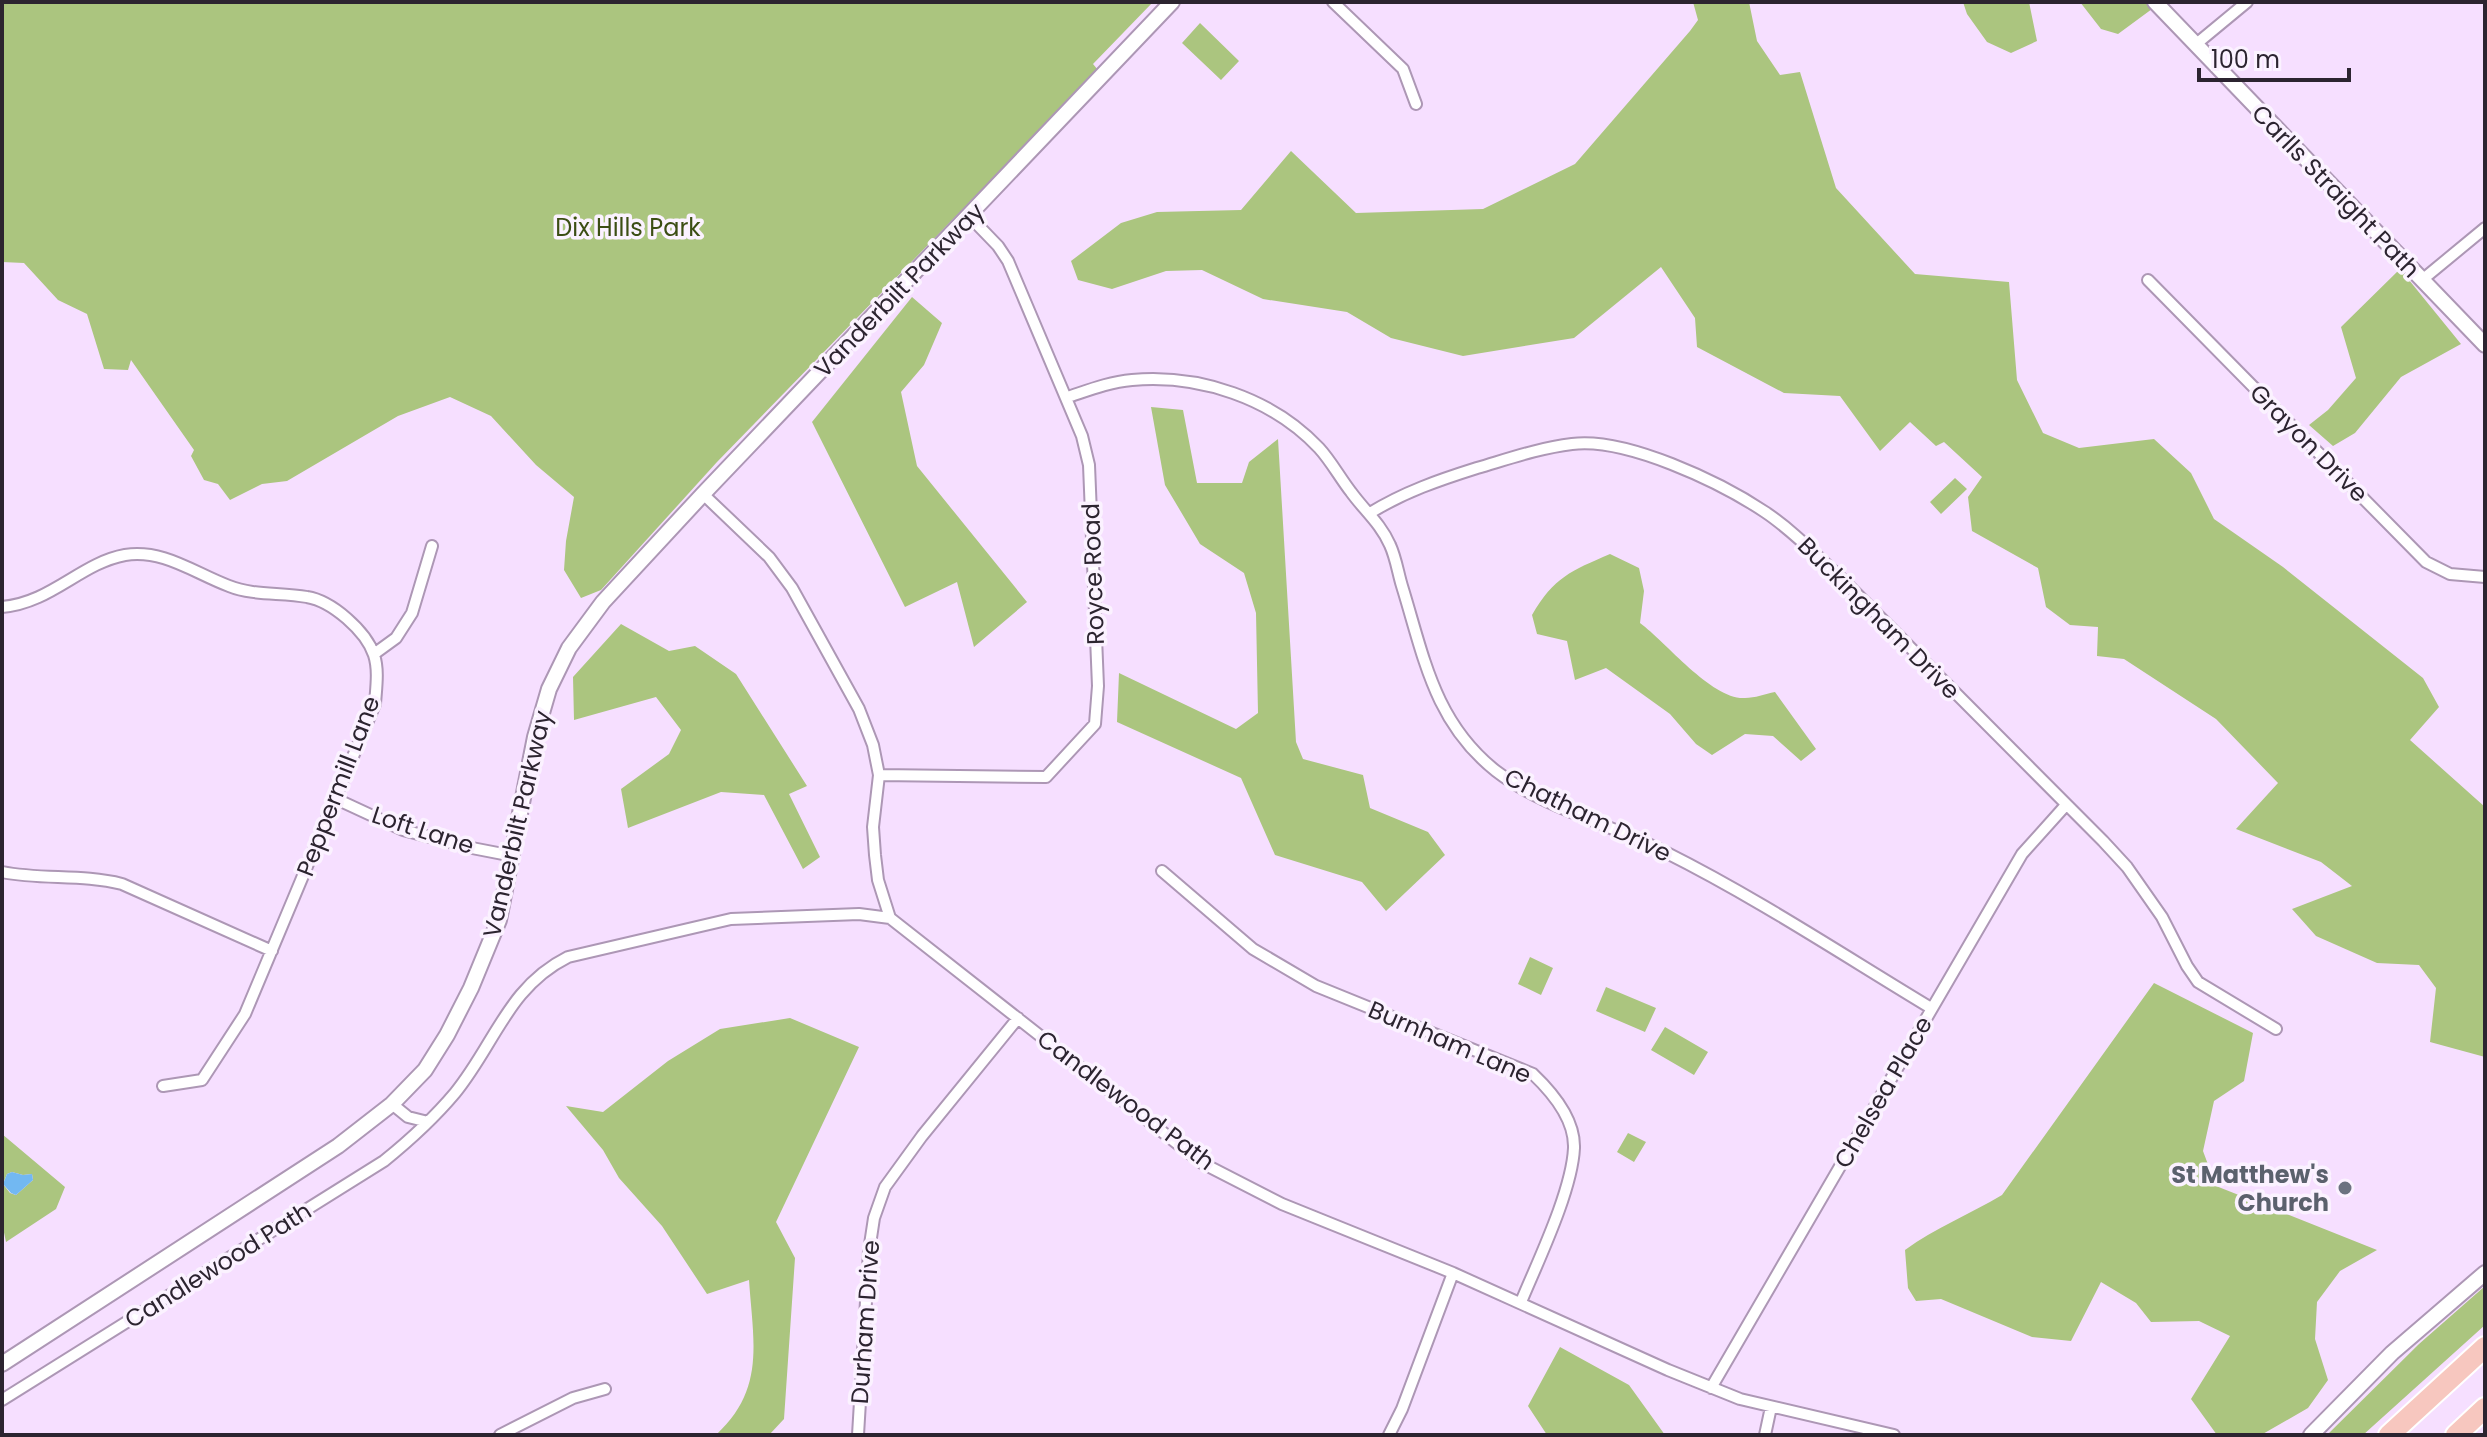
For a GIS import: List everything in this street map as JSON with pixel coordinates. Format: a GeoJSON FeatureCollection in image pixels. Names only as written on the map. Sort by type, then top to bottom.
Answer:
{"type":"FeatureCollection","features":[{"type":"Feature","properties":{"kind":"highway"},"geometry":{"type":"LineString","coordinates":[[2389,1435],[2485,1347]]}},
{"type":"Feature","properties":{"kind":"highway"},"geometry":{"type":"LineString","coordinates":[[2456,1435],[2485,1408]]}},
{"type":"Feature","properties":{"kind":"main road","name":"Vanderbilt Parkway"},"geometry":{"type":"LineString","coordinates":[[2,1364],[338,1146],[392,1104],[425,1070],[471,988],[499,920],[535,737],[549,689],[569,648],[603,602],[703,494],[1172,2]]}},
{"type":"Feature","properties":{"kind":"main road","name":"Carlls Straight Path"},"geometry":{"type":"LineString","coordinates":[[2155,2],[2485,345]]}},
{"type":"Feature","properties":{"kind":"main road"},"geometry":{"type":"LineString","coordinates":[[2311,1435],[2392,1353],[2485,1273]]}},
{"type":"Feature","properties":{"kind":"street"},"geometry":{"type":"LineString","coordinates":[[1333,2],[1403,69],[1416,104]]}},
{"type":"Feature","properties":{"kind":"street"},"geometry":{"type":"LineString","coordinates":[[2195,45],[2247,2]]}},
{"type":"Feature","properties":{"kind":"street","name":"Royce Road"},"geometry":{"type":"LineString","coordinates":[[879,775],[1046,777],[1095,724],[1098,686],[1089,465],[1082,436],[1008,261],[969,216]]}},
{"type":"Feature","properties":{"kind":"street"},"geometry":{"type":"LineString","coordinates":[[2422,280],[2485,228]]}},
{"type":"Feature","properties":{"kind":"street","name":"Grayon Drive"},"geometry":{"type":"LineString","coordinates":[[2148,280],[2426,562],[2450,574],[2485,577]]}},
{"type":"Feature","properties":{"kind":"street","name":"Chatham Drive"},"geometry":{"type":"LineString","coordinates":[[1068,397],[1130,380],[1165,379],[1205,384],[1272,411],[1298,429],[1319,448],[1390,544],[1438,701],[1468,746],[1535,794],[1700,870],[1931,1008]]}},
{"type":"Feature","properties":{"kind":"street","name":"Buckingham Drive"},"geometry":{"type":"LineString","coordinates":[[1370,513],[1400,495],[1448,478],[1521,455],[1574,443],[1618,446],[1661,461],[1747,500],[1796,536],[2127,867],[2162,917],[2198,982],[2276,1029]]}},
{"type":"Feature","properties":{"kind":"street"},"geometry":{"type":"LineString","coordinates":[[703,494],[761,549],[792,588],[859,709],[873,745],[879,775],[873,827],[875,855],[878,880],[890,918]]}},
{"type":"Feature","properties":{"kind":"street"},"geometry":{"type":"LineString","coordinates":[[2,607],[31,601],[99,564],[143,553],[164,557],[231,587],[311,597],[333,607],[353,623],[374,654],[396,638],[412,613],[432,546]]}},
{"type":"Feature","properties":{"kind":"street","name":"Peppermill Lane"},"geometry":{"type":"LineString","coordinates":[[163,1086],[202,1080],[245,1014],[375,704],[377,683],[374,654]]}},
{"type":"Feature","properties":{"kind":"street","name":"Loft Lane"},"geometry":{"type":"LineString","coordinates":[[334,798],[403,830],[513,856]]}},
{"type":"Feature","properties":{"kind":"street","name":"Chelsea Place"},"geometry":{"type":"LineString","coordinates":[[1711,1388],[2022,854],[2066,805]]}},
{"type":"Feature","properties":{"kind":"street","name":"Burnham Lane"},"geometry":{"type":"LineString","coordinates":[[1162,871],[1253,949],[1285,969],[1316,986],[1533,1074],[1553,1093],[1568,1122],[1574,1146],[1568,1183],[1521,1302]]}},
{"type":"Feature","properties":{"kind":"street"},"geometry":{"type":"LineString","coordinates":[[2,872],[37,879],[96,878],[122,884],[272,951]]}},
{"type":"Feature","properties":{"kind":"street","name":"Candlewood Path"},"geometry":{"type":"LineString","coordinates":[[2,1400],[384,1161],[428,1122],[455,1092],[481,1057],[515,1000],[547,968],[568,957],[731,919],[859,914],[890,918],[1202,1163],[1282,1204],[1521,1302],[1711,1388],[1771,1407],[1894,1435]]}},
{"type":"Feature","properties":{"kind":"street","name":"Durham Drive"},"geometry":{"type":"LineString","coordinates":[[858,1435],[869,1251],[874,1218],[885,1187],[922,1136],[1018,1018]]}},
{"type":"Feature","properties":{"kind":"street"},"geometry":{"type":"LineString","coordinates":[[392,1104],[408,1117],[428,1122]]}},
{"type":"Feature","properties":{"kind":"street"},"geometry":{"type":"LineString","coordinates":[[1389,1435],[1402,1409],[1453,1273]]}},
{"type":"Feature","properties":{"kind":"street"},"geometry":{"type":"LineString","coordinates":[[500,1435],[573,1398],[605,1389]]}},
{"type":"Feature","properties":{"kind":"street"},"geometry":{"type":"LineString","coordinates":[[1765,1435],[1771,1407]]}},
{"type":"Feature","properties":{"kind":"green space","name":"Dix Hills Park"},"geometry":{"type":"Polygon","coordinates":[[[2,2],[1153,2],[1093,64],[1098,70],[717,462],[601,590],[581,598],[564,570],[574,497],[536,465],[491,416],[450,397],[398,416],[287,481],[262,484],[230,500],[218,484],[204,480],[191,456],[194,450],[131,360],[128,370],[104,369],[87,314],[58,300],[24,263],[2,262],[2,2]]]}},
{"type":"Feature","properties":{"kind":"green space"},"geometry":{"type":"Polygon","coordinates":[[[1693,2],[1749,2],[1757,41],[1780,75],[1800,72],[1836,188],[1915,274],[2009,282],[2017,380],[2043,433],[2079,448],[2154,439],[2191,473],[2214,519],[2283,567],[2423,678],[2439,707],[2410,740],[2485,807],[2485,1057],[2430,1042],[2436,988],[2419,965],[2377,963],[2316,936],[2292,909],[2352,886],[2321,862],[2236,829],[2278,783],[2216,719],[2124,659],[2097,656],[2098,627],[2070,625],[2046,607],[2038,568],[1972,531],[1968,497],[1982,477],[1944,442],[1936,446],[1910,422],[1880,451],[1840,396],[1784,393],[1697,347],[1695,318],[1661,267],[1574,338],[1463,356],[1391,338],[1347,312],[1263,299],[1202,270],[1166,271],[1112,289],[1078,280],[1071,261],[1121,223],[1157,212],[1241,210],[1291,151],[1356,213],[1483,209],[1575,164],[1690,31],[1698,20],[1693,2]]]}},
{"type":"Feature","properties":{"kind":"green space"},"geometry":{"type":"Polygon","coordinates":[[[1963,2],[2029,2],[2037,41],[2011,53],[1987,42],[1967,14],[1963,2]]]}},
{"type":"Feature","properties":{"kind":"green space"},"geometry":{"type":"Polygon","coordinates":[[[2080,2],[2147,2],[2152,9],[2118,34],[2101,29],[2080,2]]]}},
{"type":"Feature","properties":{"kind":"green space"},"geometry":{"type":"Polygon","coordinates":[[[1200,23],[1239,61],[1221,80],[1182,43],[1200,23]]]}},
{"type":"Feature","properties":{"kind":"green space"},"geometry":{"type":"Polygon","coordinates":[[[2400,269],[2461,344],[2401,377],[2355,433],[2333,446],[2309,425],[2328,410],[2356,378],[2341,327],[2400,269]]]}},
{"type":"Feature","properties":{"kind":"green space"},"geometry":{"type":"Polygon","coordinates":[[[912,297],[942,323],[924,365],[901,392],[917,466],[1027,602],[974,647],[957,582],[905,607],[812,422],[912,297]]]}},
{"type":"Feature","properties":{"kind":"green space"},"geometry":{"type":"Polygon","coordinates":[[[1151,407],[1183,410],[1197,483],[1242,483],[1249,462],[1278,439],[1296,742],[1303,759],[1363,775],[1370,808],[1428,832],[1445,855],[1386,911],[1362,882],[1275,855],[1241,778],[1117,722],[1119,673],[1236,729],[1258,713],[1256,613],[1244,573],[1200,544],[1165,485],[1151,407]]]}},
{"type":"Feature","properties":{"kind":"green space"},"geometry":{"type":"Polygon","coordinates":[[[1955,478],[1967,489],[1941,514],[1930,502],[1955,478]]]}},
{"type":"Feature","properties":{"kind":"green space"},"geometry":{"type":"Polygon","coordinates":[[[1610,554],[1639,568],[1644,591],[1640,623],[1718,690],[1745,698],[1775,692],[1816,749],[1801,761],[1773,736],[1745,734],[1712,755],[1696,744],[1670,714],[1606,668],[1575,680],[1567,641],[1537,634],[1532,615],[1556,583],[1584,565],[1610,554]]]}},
{"type":"Feature","properties":{"kind":"green space"},"geometry":{"type":"Polygon","coordinates":[[[621,624],[669,651],[695,646],[736,674],[807,786],[789,794],[820,857],[803,869],[764,795],[721,792],[628,828],[621,789],[669,754],[681,730],[656,697],[574,720],[573,677],[621,624]]]}},
{"type":"Feature","properties":{"kind":"green space"},"geometry":{"type":"Polygon","coordinates":[[[1530,957],[1553,968],[1541,995],[1518,984],[1530,957]]]}},
{"type":"Feature","properties":{"kind":"green space"},"geometry":{"type":"Polygon","coordinates":[[[2154,983],[2253,1033],[2244,1081],[2214,1101],[2203,1151],[2216,1186],[2377,1250],[2340,1271],[2317,1302],[2315,1339],[2328,1380],[2308,1408],[2261,1435],[2217,1435],[2191,1399],[2230,1336],[2199,1321],[2151,1322],[2136,1303],[2101,1282],[2071,1341],[2032,1337],[1941,1299],[1916,1301],[1908,1288],[1905,1250],[2002,1195],[2154,983]]]}},
{"type":"Feature","properties":{"kind":"green space"},"geometry":{"type":"Polygon","coordinates":[[[1606,987],[1656,1008],[1645,1032],[1596,1011],[1606,987]]]}},
{"type":"Feature","properties":{"kind":"green space"},"geometry":{"type":"Polygon","coordinates":[[[790,1018],[859,1047],[776,1222],[795,1258],[784,1419],[769,1435],[716,1435],[732,1418],[749,1382],[754,1344],[749,1280],[707,1294],[662,1226],[619,1178],[603,1150],[566,1106],[603,1112],[668,1061],[720,1029],[790,1018]]]}},
{"type":"Feature","properties":{"kind":"green space"},"geometry":{"type":"Polygon","coordinates":[[[1665,1027],[1708,1052],[1694,1075],[1651,1050],[1665,1027]]]}},
{"type":"Feature","properties":{"kind":"green space"},"geometry":{"type":"Polygon","coordinates":[[[1628,1133],[1646,1142],[1634,1162],[1617,1152],[1628,1133]]]}},
{"type":"Feature","properties":{"kind":"green space"},"geometry":{"type":"Polygon","coordinates":[[[2,1134],[65,1187],[56,1209],[6,1242],[2,1223],[2,1134]],[[7,1174],[3,1184],[10,1193],[16,1195],[33,1180],[32,1174],[7,1174]]]}},
{"type":"Feature","properties":{"kind":"green space"},"geometry":{"type":"Polygon","coordinates":[[[2485,1286],[2485,1325],[2363,1435],[2327,1435],[2419,1344],[2485,1286]]]}},
{"type":"Feature","properties":{"kind":"green space"},"geometry":{"type":"Polygon","coordinates":[[[1560,1347],[1629,1385],[1665,1435],[1547,1435],[1528,1406],[1560,1347]]]}},
{"type":"Feature","properties":{"kind":"water"},"geometry":{"type":"Polygon","coordinates":[[[7,1174],[32,1174],[33,1180],[16,1195],[3,1184],[7,1174]]]}},
{"type":"Feature","properties":{"kind":"place","name":"St Matthew's Church"},"geometry":{"type":"Point","coordinates":[2345,1188]}}]}
